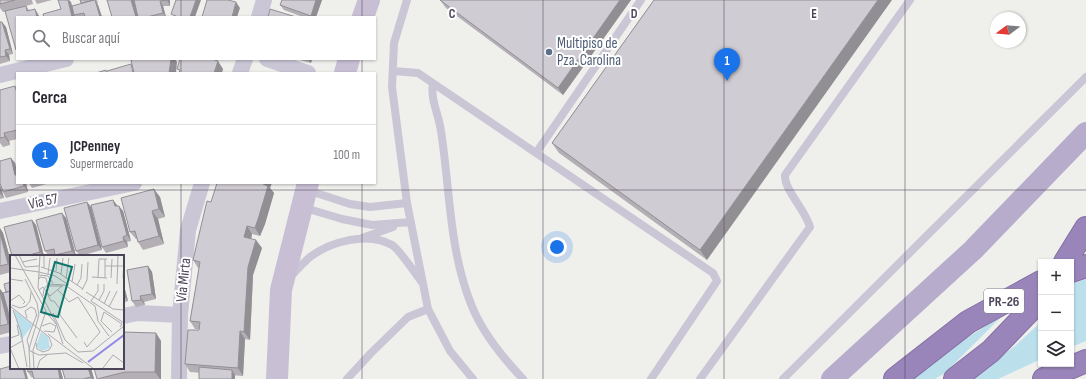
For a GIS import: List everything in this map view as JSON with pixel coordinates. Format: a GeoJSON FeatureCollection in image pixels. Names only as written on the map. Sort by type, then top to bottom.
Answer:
{"type":"FeatureCollection","features":[{"type":"Feature","properties":{"kind":"highway"},"geometry":{"type":"LineString","coordinates":[[1067,259],[1086,228]]}},
{"type":"Feature","properties":{"kind":"highway"},"geometry":{"type":"LineString","coordinates":[[1074,270],[1086,266]]}},
{"type":"Feature","properties":{"kind":"highway","name":"PR-26"},"geometry":{"type":"LineString","coordinates":[[896,377],[968,322],[1038,284]]}},
{"type":"Feature","properties":{"kind":"highway"},"geometry":{"type":"LineString","coordinates":[[954,379],[991,351],[1038,302]]}},
{"type":"Feature","properties":{"kind":"highway"},"geometry":{"type":"LineString","coordinates":[[1044,379],[1086,361]]}},
{"type":"Feature","properties":{"kind":"main road"},"geometry":{"type":"LineString","coordinates":[[832,379],[973,250],[1086,133]]}},
{"type":"Feature","properties":{"kind":"street"},"geometry":{"type":"LineString","coordinates":[[259,16],[264,0]]}},
{"type":"Feature","properties":{"kind":"street"},"geometry":{"type":"LineString","coordinates":[[363,16],[369,0]]}},
{"type":"Feature","properties":{"kind":"street"},"geometry":{"type":"LineString","coordinates":[[0,75],[62,60]]}},
{"type":"Feature","properties":{"kind":"street"},"geometry":{"type":"LineString","coordinates":[[240,72],[245,60]]}},
{"type":"Feature","properties":{"kind":"street"},"geometry":{"type":"LineString","coordinates":[[270,60],[305,72]]}},
{"type":"Feature","properties":{"kind":"street"},"geometry":{"type":"LineString","coordinates":[[345,72],[349,60]]}},
{"type":"Feature","properties":{"kind":"street","name":"Vía 57"},"geometry":{"type":"LineString","coordinates":[[0,211],[129,184]]}},
{"type":"Feature","properties":{"kind":"street","name":"Vía Mirta"},"geometry":{"type":"LineString","coordinates":[[179,379],[180,314],[188,230],[202,184]]}},
{"type":"Feature","properties":{"kind":"street"},"geometry":{"type":"LineString","coordinates":[[277,379],[282,286],[305,193]]}},
{"type":"Feature","properties":{"kind":"street"},"geometry":{"type":"LineString","coordinates":[[124,316],[138,313],[180,314]]}},
{"type":"Feature","properties":{"kind":"street"},"geometry":{"type":"LineString","coordinates":[[0,346],[10,344]]}},
{"type":"Feature","properties":{"kind":"lane"},"geometry":{"type":"LineString","coordinates":[[407,0],[394,44],[392,88],[407,202],[428,309],[450,351],[473,379]]}},
{"type":"Feature","properties":{"kind":"lane"},"geometry":{"type":"LineString","coordinates":[[536,153],[641,0]]}},
{"type":"Feature","properties":{"kind":"lane"},"geometry":{"type":"LineString","coordinates":[[700,379],[810,227],[802,209],[784,183],[785,175],[910,0]]}},
{"type":"Feature","properties":{"kind":"lane"},"geometry":{"type":"LineString","coordinates":[[393,71],[418,73],[713,273],[717,281],[651,379]]}},
{"type":"Feature","properties":{"kind":"lane"},"geometry":{"type":"LineString","coordinates":[[783,379],[1086,78]]}},
{"type":"Feature","properties":{"kind":"lane"},"geometry":{"type":"LineString","coordinates":[[433,84],[431,92],[441,130],[456,257],[471,306],[501,356],[523,379]]}},
{"type":"Feature","properties":{"kind":"lane"},"geometry":{"type":"LineString","coordinates":[[305,193],[350,204],[370,207],[407,202]]}},
{"type":"Feature","properties":{"kind":"lane"},"geometry":{"type":"LineString","coordinates":[[305,193],[353,221],[377,232],[392,245],[423,283]]}},
{"type":"Feature","properties":{"kind":"lane"},"geometry":{"type":"LineString","coordinates":[[353,221],[372,225],[411,222]]}},
{"type":"Feature","properties":{"kind":"lane"},"geometry":{"type":"LineString","coordinates":[[357,240],[377,232],[411,222]]}},
{"type":"Feature","properties":{"kind":"lane"},"geometry":{"type":"LineString","coordinates":[[282,286],[309,258],[332,244],[357,240],[374,240],[392,245]]}},
{"type":"Feature","properties":{"kind":"lane"},"geometry":{"type":"LineString","coordinates":[[347,379],[371,352],[408,317],[428,309]]}},
{"type":"Feature","properties":{"kind":"shaded area"},"geometry":{"type":"Polygon","coordinates":[[[1086,279],[1086,341],[1074,346],[1074,295],[1074,283],[1086,279]]]}},
{"type":"Feature","properties":{"kind":"shaded area"},"geometry":{"type":"Polygon","coordinates":[[[1003,315],[945,373],[935,379],[911,379],[962,341],[1003,315]]]}},
{"type":"Feature","properties":{"kind":"shaded area"},"geometry":{"type":"Polygon","coordinates":[[[1038,325],[1038,360],[998,379],[971,379],[1015,346],[1038,325]]]}},
{"type":"Feature","properties":{"kind":"building"},"geometry":{"type":"Polygon","coordinates":[[[0,0],[15,0],[0,4],[0,0]]]}},
{"type":"Feature","properties":{"kind":"building"},"geometry":{"type":"Polygon","coordinates":[[[58,0],[68,0],[72,16],[44,16],[43,14],[61,9],[58,0]]]}},
{"type":"Feature","properties":{"kind":"building"},"geometry":{"type":"Polygon","coordinates":[[[80,0],[94,0],[81,3],[80,0]]]}},
{"type":"Feature","properties":{"kind":"building"},"geometry":{"type":"Polygon","coordinates":[[[95,0],[100,16],[85,16],[84,13],[74,15],[72,6],[95,0]]]}},
{"type":"Feature","properties":{"kind":"building"},"geometry":{"type":"Polygon","coordinates":[[[107,0],[131,0],[136,16],[112,16],[107,0]]]}},
{"type":"Feature","properties":{"kind":"building"},"geometry":{"type":"Polygon","coordinates":[[[134,0],[167,0],[160,1],[163,13],[151,16],[138,16],[134,0]]]}},
{"type":"Feature","properties":{"kind":"building"},"geometry":{"type":"Polygon","coordinates":[[[176,0],[196,0],[190,16],[176,16],[171,14],[176,0]]]}},
{"type":"Feature","properties":{"kind":"building"},"geometry":{"type":"Polygon","coordinates":[[[207,0],[228,0],[236,2],[232,16],[202,16],[207,0]]]}},
{"type":"Feature","properties":{"kind":"building"},"geometry":{"type":"Polygon","coordinates":[[[282,0],[316,0],[311,16],[280,5],[282,0]]]}},
{"type":"Feature","properties":{"kind":"building","name":"Multipiso de Pza. Carolina"},"geometry":{"type":"Polygon","coordinates":[[[440,0],[620,0],[558,88],[440,0]]]}},
{"type":"Feature","properties":{"kind":"building"},"geometry":{"type":"Polygon","coordinates":[[[654,0],[878,0],[700,250],[552,143],[654,0]]]}},
{"type":"Feature","properties":{"kind":"building"},"geometry":{"type":"Polygon","coordinates":[[[26,6],[27,11],[35,9],[37,16],[16,16],[16,50],[5,11],[26,6]]]}},
{"type":"Feature","properties":{"kind":"building"},"geometry":{"type":"Polygon","coordinates":[[[270,9],[293,16],[268,16],[270,9]]]}},
{"type":"Feature","properties":{"kind":"building"},"geometry":{"type":"Polygon","coordinates":[[[0,22],[2,22],[10,49],[5,50],[6,56],[0,57],[0,22]]]}},
{"type":"Feature","properties":{"kind":"building"},"geometry":{"type":"Polygon","coordinates":[[[131,60],[171,60],[169,72],[134,72],[131,60]]]}},
{"type":"Feature","properties":{"kind":"building"},"geometry":{"type":"Polygon","coordinates":[[[180,60],[218,61],[214,72],[179,72],[180,70],[177,69],[180,60]]]}},
{"type":"Feature","properties":{"kind":"building"},"geometry":{"type":"Polygon","coordinates":[[[131,64],[133,72],[107,72],[131,64]]]}},
{"type":"Feature","properties":{"kind":"building"},"geometry":{"type":"Polygon","coordinates":[[[15,86],[16,90],[16,130],[4,133],[5,137],[0,138],[0,90],[15,86]]]}},
{"type":"Feature","properties":{"kind":"building"},"geometry":{"type":"Polygon","coordinates":[[[11,158],[16,175],[16,184],[23,184],[24,186],[3,192],[0,183],[0,161],[11,158]]]}},
{"type":"Feature","properties":{"kind":"building"},"geometry":{"type":"Polygon","coordinates":[[[217,184],[263,184],[268,186],[255,228],[247,226],[244,237],[256,240],[248,267],[244,332],[240,331],[238,368],[185,364],[188,330],[199,330],[200,322],[190,321],[200,262],[193,260],[207,201],[211,202],[217,184]]]}},
{"type":"Feature","properties":{"kind":"building"},"geometry":{"type":"Polygon","coordinates":[[[154,189],[159,209],[152,211],[159,236],[138,242],[135,231],[130,232],[121,198],[154,189]]]}},
{"type":"Feature","properties":{"kind":"building"},"geometry":{"type":"Polygon","coordinates":[[[113,200],[115,206],[119,206],[127,235],[123,237],[124,241],[102,247],[91,205],[113,200]]]}},
{"type":"Feature","properties":{"kind":"building"},"geometry":{"type":"Polygon","coordinates":[[[87,202],[98,245],[76,251],[64,208],[87,202]]]}},
{"type":"Feature","properties":{"kind":"building"},"geometry":{"type":"Polygon","coordinates":[[[62,213],[72,251],[55,255],[54,249],[45,251],[36,220],[62,213]]]}},
{"type":"Feature","properties":{"kind":"building"},"geometry":{"type":"Polygon","coordinates":[[[32,220],[40,252],[30,255],[12,255],[4,227],[32,220]]]}},
{"type":"Feature","properties":{"kind":"building"},"geometry":{"type":"Polygon","coordinates":[[[0,233],[8,264],[0,266],[0,233]]]}},
{"type":"Feature","properties":{"kind":"building"},"geometry":{"type":"Polygon","coordinates":[[[148,266],[152,294],[140,296],[141,300],[132,301],[127,270],[148,266]]]}},
{"type":"Feature","properties":{"kind":"building"},"geometry":{"type":"Polygon","coordinates":[[[10,282],[10,291],[6,292],[4,284],[10,282]]]}},
{"type":"Feature","properties":{"kind":"building"},"geometry":{"type":"Polygon","coordinates":[[[10,291],[10,318],[3,293],[10,291]]]}},
{"type":"Feature","properties":{"kind":"building"},"geometry":{"type":"Polygon","coordinates":[[[0,292],[8,324],[0,326],[0,292]]]}},
{"type":"Feature","properties":{"kind":"building"},"geometry":{"type":"Polygon","coordinates":[[[124,332],[156,333],[155,372],[125,372],[97,379],[94,369],[124,369],[124,332]]]}},
{"type":"Feature","properties":{"kind":"building"},"geometry":{"type":"Polygon","coordinates":[[[10,366],[10,369],[23,369],[26,379],[0,379],[0,369],[10,366]]]}},
{"type":"Feature","properties":{"kind":"building"},"geometry":{"type":"Polygon","coordinates":[[[199,367],[232,370],[232,379],[199,379],[199,367]]]}},
{"type":"Feature","properties":{"kind":"building"},"geometry":{"type":"Polygon","coordinates":[[[27,369],[58,369],[60,379],[34,379],[32,371],[28,372],[27,369]]]}},
{"type":"Feature","properties":{"kind":"building"},"geometry":{"type":"Polygon","coordinates":[[[62,369],[88,369],[91,377],[83,379],[65,379],[62,369]]]}},
{"type":"Feature","properties":{"kind":"place","name":"Multipiso de Pza. Carolina"},"geometry":{"type":"Point","coordinates":[549,52]}},
{"type":"Feature","properties":{"kind":"place","name":"JCPenney"},"geometry":{"type":"Point","coordinates":[727,81]}}]}
